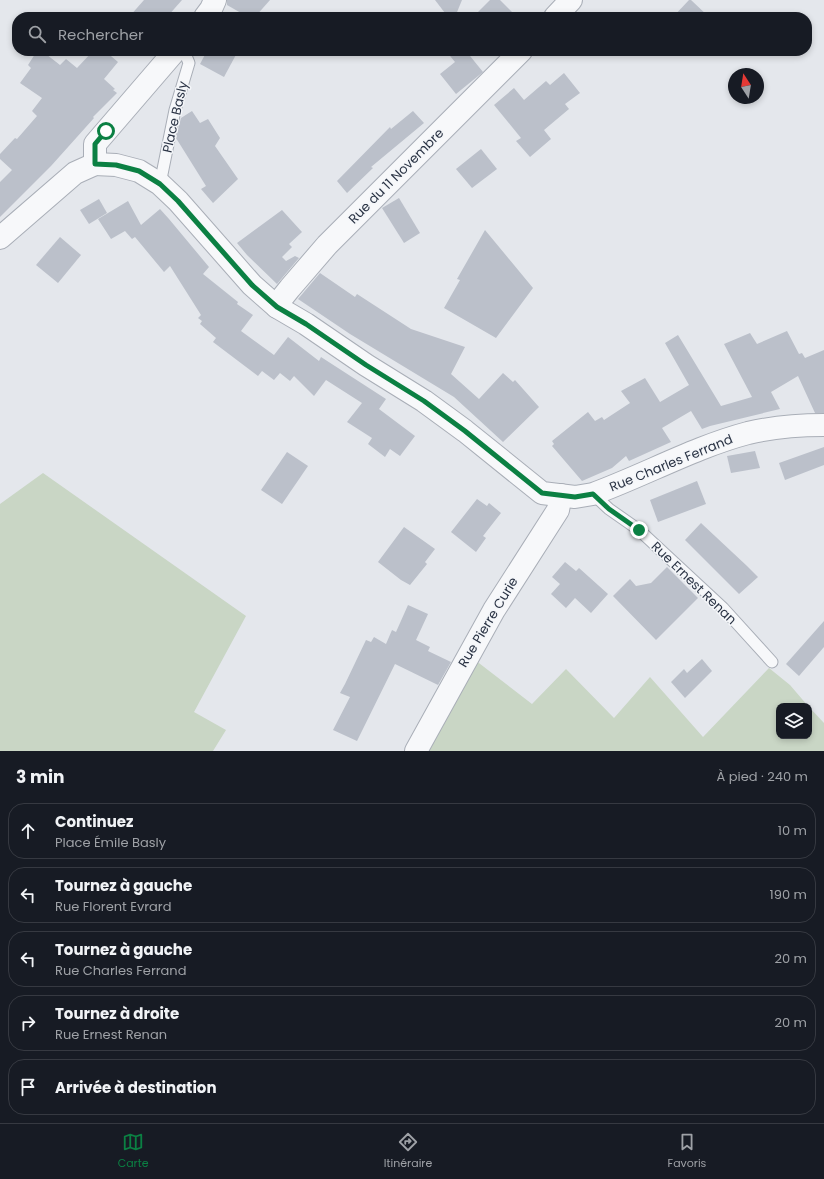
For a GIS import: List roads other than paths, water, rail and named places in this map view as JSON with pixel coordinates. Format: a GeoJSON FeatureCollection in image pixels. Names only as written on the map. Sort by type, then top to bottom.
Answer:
{"type":"FeatureCollection","features":[{"type":"Feature","properties":{"kind":"street"},"geometry":{"type":"LineString","coordinates":[[208,12],[215,0]]}},
{"type":"Feature","properties":{"kind":"street"},"geometry":{"type":"LineString","coordinates":[[560,12],[571,0]]}},
{"type":"Feature","properties":{"kind":"street"},"geometry":{"type":"LineString","coordinates":[[95,164],[95,144],[171,56]]}},
{"type":"Feature","properties":{"kind":"street","name":"Rue du 11 Novembre"},"geometry":{"type":"LineString","coordinates":[[277,307],[290,288],[327,245],[516,56]]}},
{"type":"Feature","properties":{"kind":"street"},"geometry":{"type":"LineString","coordinates":[[0,238],[75,173],[95,164],[116,165],[139,171],[160,184],[178,201],[252,285],[277,307],[306,324],[366,365],[424,401],[551,494]]}},
{"type":"Feature","properties":{"kind":"street","name":"Rue Charles Ferrand"},"geometry":{"type":"LineString","coordinates":[[551,494],[575,497],[593,494],[714,444],[749,433],[772,428],[824,425]]}},
{"type":"Feature","properties":{"kind":"street","name":"Rue Pierre Curie"},"geometry":{"type":"LineString","coordinates":[[416,751],[494,610],[558,510],[551,494]]}},
{"type":"Feature","properties":{"kind":"lane","name":"Place Basly"},"geometry":{"type":"LineString","coordinates":[[160,184],[175,110],[189,63],[186,56]]}},
{"type":"Feature","properties":{"kind":"lane","name":"Rue Ernest Renan"},"geometry":{"type":"LineString","coordinates":[[593,494],[609,509],[639,530],[723,608],[772,662]]}}]}
